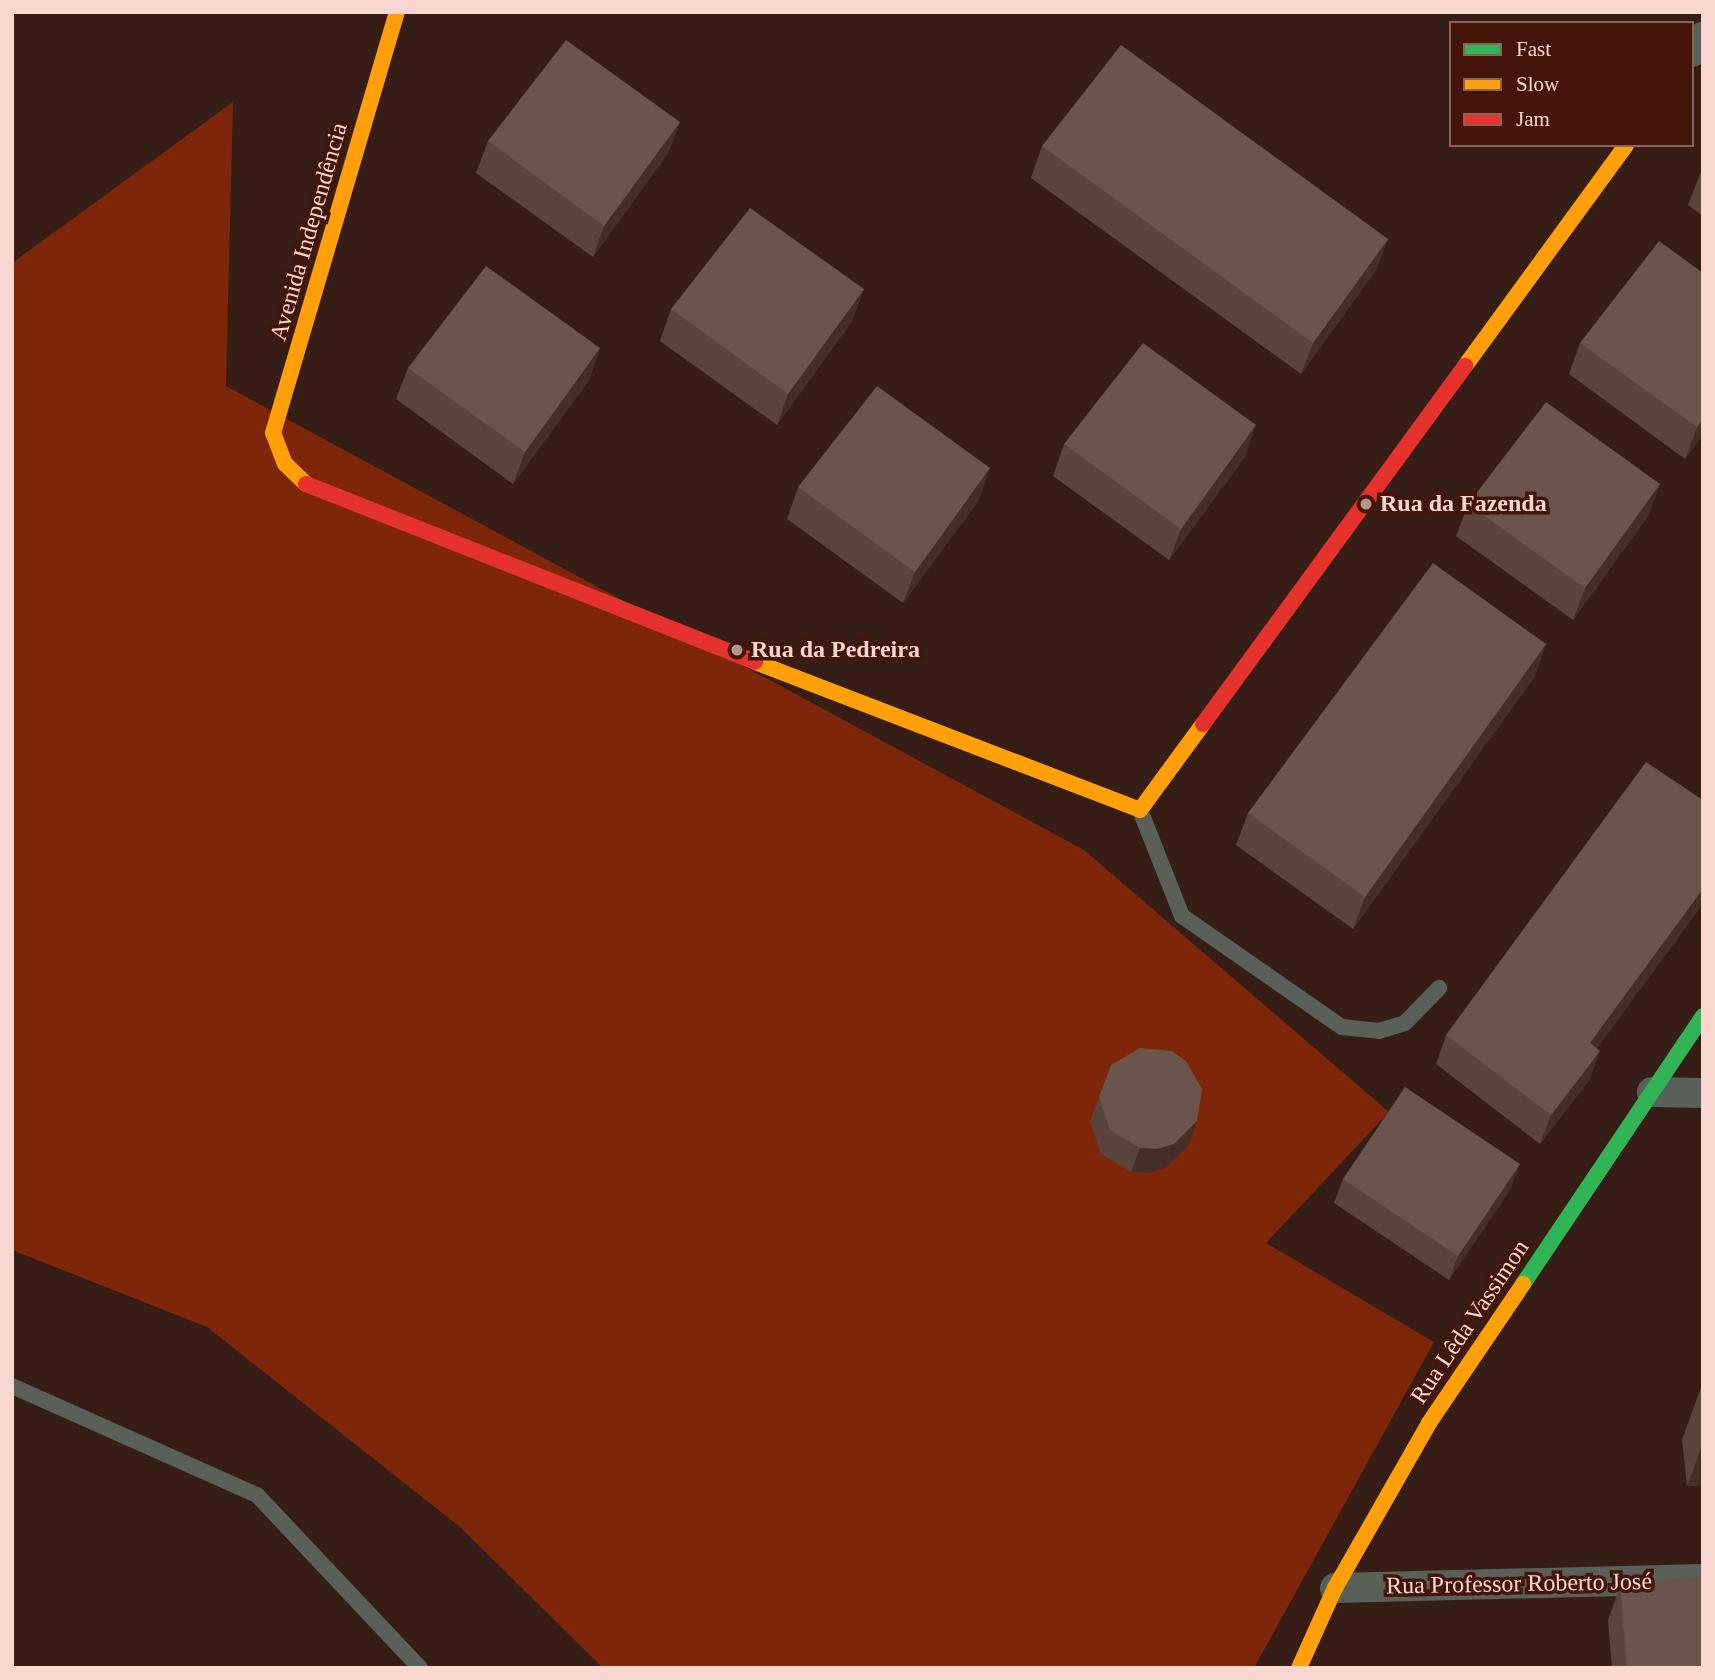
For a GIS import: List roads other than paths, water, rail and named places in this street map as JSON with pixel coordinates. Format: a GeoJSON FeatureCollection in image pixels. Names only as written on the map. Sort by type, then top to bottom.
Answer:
{"type":"FeatureCollection","features":[{"type":"Feature","properties":{"kind":"street","name":"Avenida Independência"},"geometry":{"type":"LineString","coordinates":[[397,12],[274,433],[285,464],[314,492],[1140,810]]}},
{"type":"Feature","properties":{"kind":"street"},"geometry":{"type":"LineString","coordinates":[[1140,810],[1625,147]]}},
{"type":"Feature","properties":{"kind":"street","name":"Rua Lêda Vassimon"},"geometry":{"type":"LineString","coordinates":[[1299,1668],[1335,1588],[1430,1423],[1703,1016]]}},
{"type":"Feature","properties":{"kind":"street"},"geometry":{"type":"LineString","coordinates":[[1653,1092],[1703,1093]]}},
{"type":"Feature","properties":{"kind":"street","name":"Rua Professor Roberto José"},"geometry":{"type":"LineString","coordinates":[[1335,1588],[1703,1579]]}},
{"type":"Feature","properties":{"kind":"lane"},"geometry":{"type":"LineString","coordinates":[[1140,810],[1182,916],[1342,1027],[1379,1031],[1405,1023],[1439,988]]}},
{"type":"Feature","properties":{"kind":"lane"},"geometry":{"type":"LineString","coordinates":[[12,1386],[257,1495],[420,1668]]}},
{"type":"Feature","properties":{"kind":"place","name":"Rua da Fazenda"},"geometry":{"type":"Point","coordinates":[1366,504]}},
{"type":"Feature","properties":{"kind":"place","name":"Rua da Pedreira"},"geometry":{"type":"Point","coordinates":[737,650]}}]}
